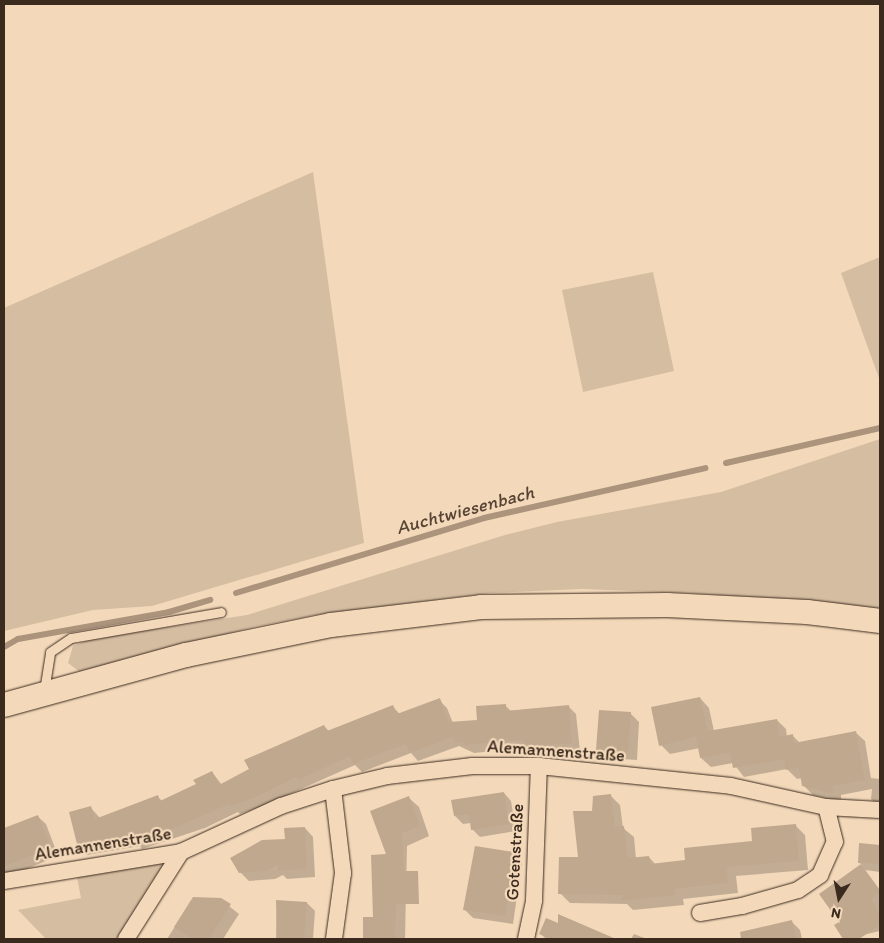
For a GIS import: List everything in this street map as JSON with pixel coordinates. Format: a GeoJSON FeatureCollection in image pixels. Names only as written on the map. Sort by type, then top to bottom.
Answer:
{"type":"FeatureCollection","features":[{"type":"Feature","properties":{"kind":"street"},"geometry":{"type":"LineString","coordinates":[[4,705],[44,692],[186,655],[331,625],[481,607],[667,604],[807,612],[880,621]]}},
{"type":"Feature","properties":{"kind":"street","name":"Alemannenstraße"},"geometry":{"type":"LineString","coordinates":[[4,881],[181,852],[280,806],[333,789],[387,776],[472,766],[539,766],[731,786],[826,807],[880,810]]}},
{"type":"Feature","properties":{"kind":"street","name":"Gotenstraße"},"geometry":{"type":"LineString","coordinates":[[526,939],[534,900],[539,766]]}},
{"type":"Feature","properties":{"kind":"street"},"geometry":{"type":"LineString","coordinates":[[333,789],[343,873],[334,939]]}},
{"type":"Feature","properties":{"kind":"street"},"geometry":{"type":"LineString","coordinates":[[700,913],[742,906],[798,890],[820,875],[835,842],[826,807]]}},
{"type":"Feature","properties":{"kind":"street"},"geometry":{"type":"LineString","coordinates":[[126,939],[181,852]]}},
{"type":"Feature","properties":{"kind":"lane"},"geometry":{"type":"LineString","coordinates":[[44,692],[50,652],[71,638],[221,612]]}},
{"type":"Feature","properties":{"kind":"shaded area"},"geometry":{"type":"Polygon","coordinates":[[[313,172],[364,543],[152,606],[93,610],[4,631],[4,308],[313,172]]]}},
{"type":"Feature","properties":{"kind":"shaded area"},"geometry":{"type":"Polygon","coordinates":[[[880,257],[880,381],[841,273],[880,257]]]}},
{"type":"Feature","properties":{"kind":"shaded area"},"geometry":{"type":"Polygon","coordinates":[[[653,272],[674,371],[583,392],[562,290],[653,272]]]}},
{"type":"Feature","properties":{"kind":"shaded area"},"geometry":{"type":"Polygon","coordinates":[[[880,439],[880,611],[794,600],[687,593],[582,589],[491,593],[315,615],[253,627],[80,672],[68,663],[73,646],[91,639],[247,615],[505,535],[557,522],[721,492],[880,439]]]}},
{"type":"Feature","properties":{"kind":"shaded area"},"geometry":{"type":"Polygon","coordinates":[[[181,852],[126,939],[46,939],[18,910],[81,898],[75,867],[181,852]]]}},
{"type":"Feature","properties":{"kind":"building"},"geometry":{"type":"Polygon","coordinates":[[[700,697],[708,731],[777,719],[780,737],[793,734],[794,743],[856,731],[865,780],[832,786],[833,793],[802,786],[799,768],[786,770],[784,759],[733,768],[730,753],[700,758],[696,737],[659,746],[651,707],[700,697]]]}},
{"type":"Feature","properties":{"kind":"building"},"geometry":{"type":"Polygon","coordinates":[[[440,698],[449,722],[477,720],[476,706],[506,704],[506,711],[569,705],[572,743],[524,747],[523,740],[465,745],[464,742],[455,743],[454,737],[409,753],[406,744],[353,764],[350,756],[298,780],[296,777],[256,797],[231,806],[229,804],[167,831],[166,829],[133,841],[132,838],[102,845],[101,841],[78,848],[69,812],[91,806],[95,819],[158,795],[160,801],[196,784],[193,780],[212,771],[219,785],[249,769],[244,760],[324,725],[327,731],[393,705],[397,714],[440,698]]]}},
{"type":"Feature","properties":{"kind":"building"},"geometry":{"type":"Polygon","coordinates":[[[599,710],[631,712],[628,752],[596,750],[599,710]]]}},
{"type":"Feature","properties":{"kind":"building"},"geometry":{"type":"Polygon","coordinates":[[[504,792],[509,824],[471,830],[469,814],[454,816],[451,800],[504,792]]]}},
{"type":"Feature","properties":{"kind":"building"},"geometry":{"type":"Polygon","coordinates":[[[611,794],[615,827],[624,826],[628,858],[649,856],[650,864],[685,860],[684,848],[752,841],[751,828],[796,824],[799,861],[727,867],[728,883],[674,889],[675,895],[622,901],[622,895],[558,894],[559,857],[578,857],[573,811],[592,811],[593,796],[611,794]]]}},
{"type":"Feature","properties":{"kind":"building"},"geometry":{"type":"Polygon","coordinates":[[[409,796],[420,826],[402,833],[404,871],[418,871],[419,904],[396,904],[395,939],[363,939],[363,917],[373,917],[371,855],[386,854],[370,811],[409,796]]]}},
{"type":"Feature","properties":{"kind":"building"},"geometry":{"type":"Polygon","coordinates":[[[38,815],[51,848],[4,866],[4,828],[38,815]]]}},
{"type":"Feature","properties":{"kind":"building"},"geometry":{"type":"Polygon","coordinates":[[[305,827],[307,869],[278,871],[278,865],[266,871],[239,873],[230,858],[262,840],[285,839],[284,828],[305,827]]]}},
{"type":"Feature","properties":{"kind":"building"},"geometry":{"type":"Polygon","coordinates":[[[859,843],[880,845],[880,864],[858,863],[859,843]]]}},
{"type":"Feature","properties":{"kind":"building"},"geometry":{"type":"Polygon","coordinates":[[[475,846],[514,852],[505,916],[463,910],[475,846]]]}},
{"type":"Feature","properties":{"kind":"building"},"geometry":{"type":"Polygon","coordinates":[[[861,864],[880,891],[871,900],[880,914],[880,925],[859,939],[843,939],[834,925],[839,922],[819,894],[861,864]]]}},
{"type":"Feature","properties":{"kind":"building"},"geometry":{"type":"Polygon","coordinates":[[[193,897],[221,898],[231,904],[209,939],[193,939],[174,927],[193,897]]]}},
{"type":"Feature","properties":{"kind":"building"},"geometry":{"type":"Polygon","coordinates":[[[276,900],[307,902],[304,939],[277,939],[276,900]]]}},
{"type":"Feature","properties":{"kind":"building"},"geometry":{"type":"Polygon","coordinates":[[[558,914],[616,939],[551,939],[539,934],[546,918],[558,923],[558,914]]]}},
{"type":"Feature","properties":{"kind":"building"},"geometry":{"type":"Polygon","coordinates":[[[792,920],[796,939],[741,939],[740,932],[792,920]]]}},
{"type":"Feature","properties":{"kind":"waterway","name":"Auchtwiesenbach"},"geometry":{"type":"LineString","coordinates":[[726,463],[880,428]]}},
{"type":"Feature","properties":{"kind":"waterway","name":"Auchtwiesenbach"},"geometry":{"type":"LineString","coordinates":[[236,593],[484,518],[705,468]]}},
{"type":"Feature","properties":{"kind":"waterway","name":"Auchtwiesenbach"},"geometry":{"type":"LineString","coordinates":[[4,647],[18,639],[169,612],[210,600]]}}]}
